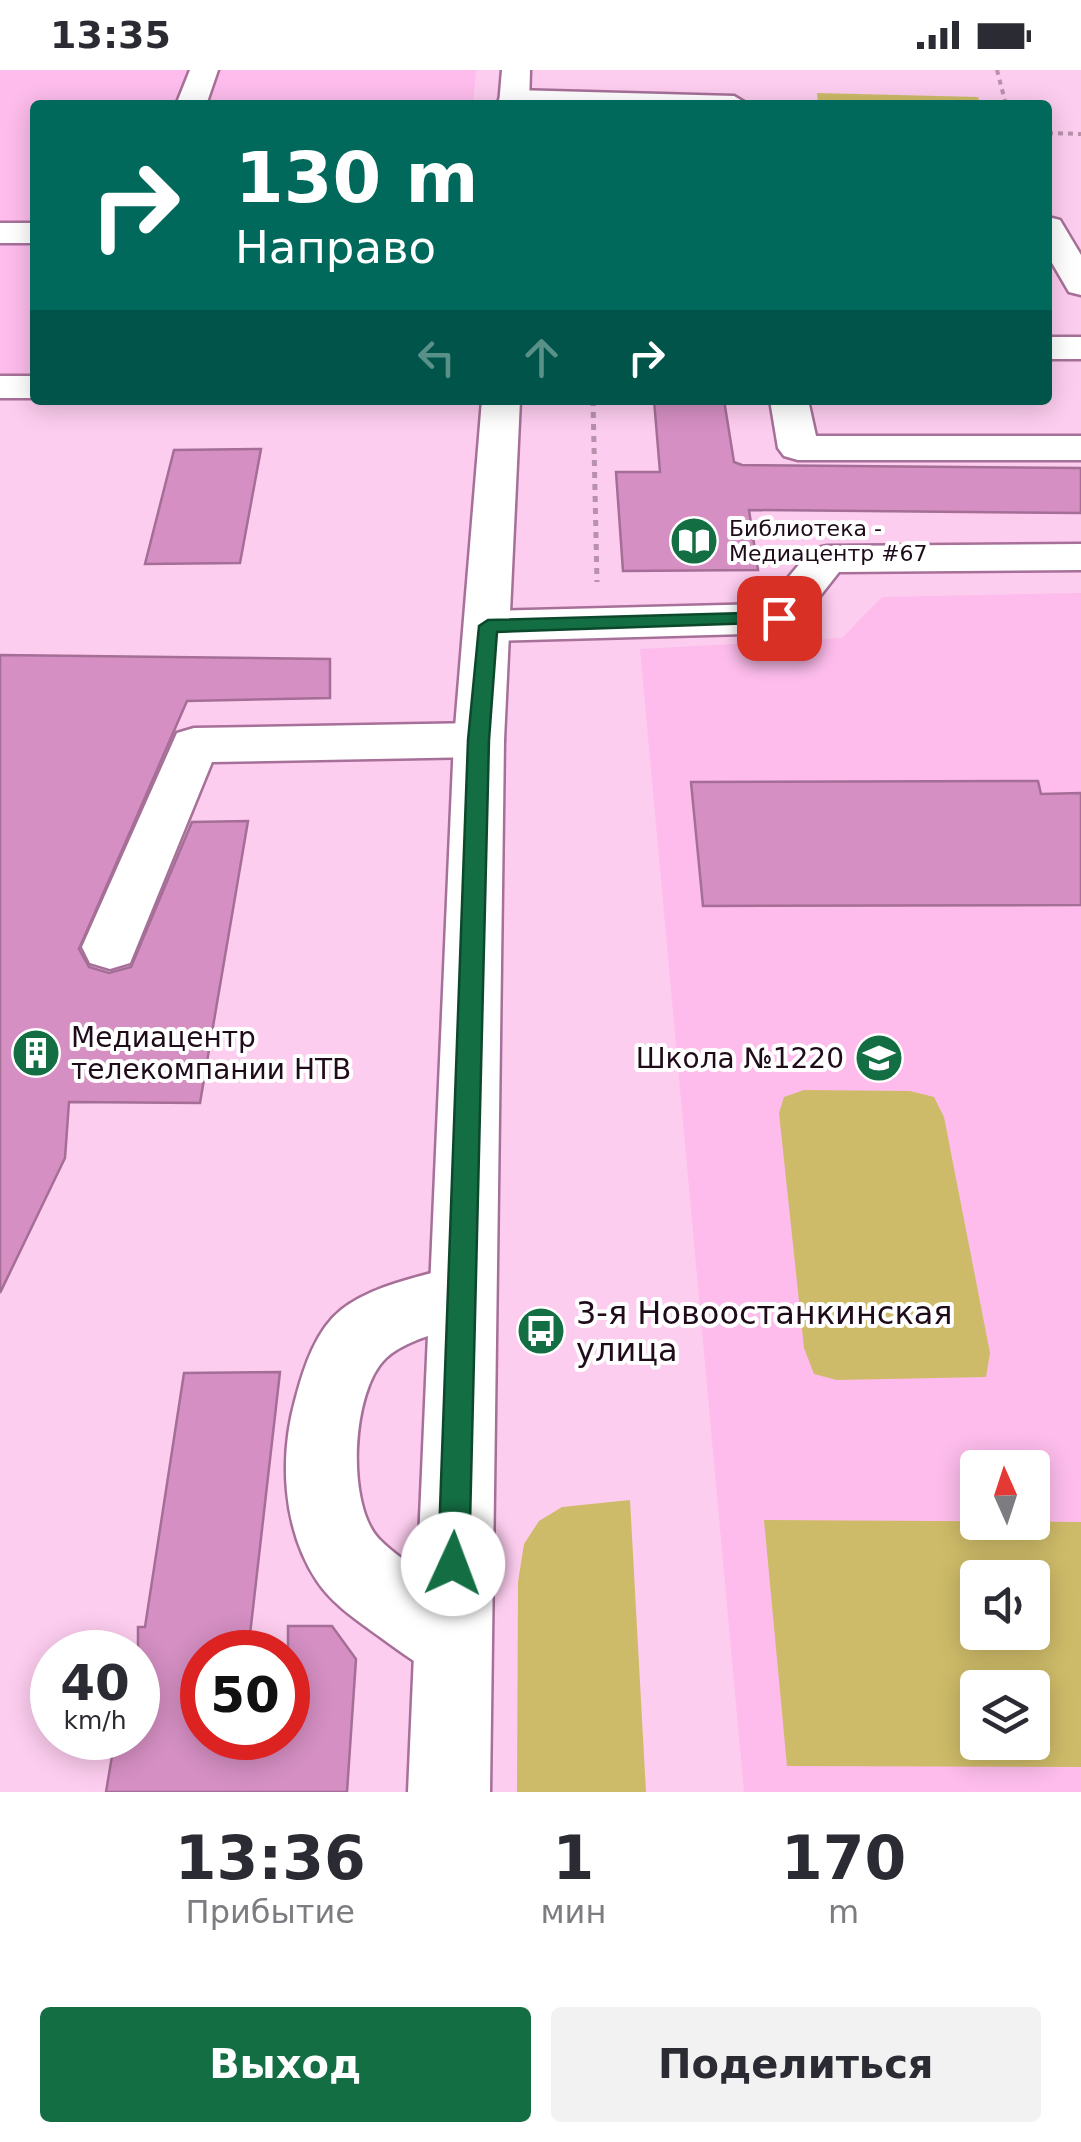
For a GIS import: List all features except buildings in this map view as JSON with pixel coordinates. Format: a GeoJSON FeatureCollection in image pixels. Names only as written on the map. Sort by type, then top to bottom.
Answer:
{"type":"FeatureCollection","features":[{"type":"Feature","properties":{"kind":"main road"},"geometry":{"type":"LineString","coordinates":[[192,100],[204,70]]}},
{"type":"Feature","properties":{"kind":"main road"},"geometry":{"type":"LineString","coordinates":[[572,70],[573,100]]}},
{"type":"Feature","properties":{"kind":"main road"},"geometry":{"type":"LineString","coordinates":[[515,91],[573,100],[700,88],[724,100]]}},
{"type":"Feature","properties":{"kind":"main road"},"geometry":{"type":"LineString","coordinates":[[1054,213],[1081,284]]}},
{"type":"Feature","properties":{"kind":"main road"},"geometry":{"type":"LineString","coordinates":[[0,234],[30,233]]}},
{"type":"Feature","properties":{"kind":"main road"},"geometry":{"type":"LineString","coordinates":[[1052,348],[1081,348]]}},
{"type":"Feature","properties":{"kind":"main road"},"geometry":{"type":"LineString","coordinates":[[0,387],[30,387]]}},
{"type":"Feature","properties":{"kind":"main road"},"geometry":{"type":"LineString","coordinates":[[449,1792],[478,740],[501,405]]}},
{"type":"Feature","properties":{"kind":"main road"},"geometry":{"type":"LineString","coordinates":[[789,405],[798,448],[1081,448]]}},
{"type":"Feature","properties":{"kind":"main road"},"geometry":{"type":"LineString","coordinates":[[488,626],[779,618],[827,559],[1081,557]]}},
{"type":"Feature","properties":{"kind":"main road"},"geometry":{"type":"LineString","coordinates":[[110,948],[194,744],[478,740]]}},
{"type":"Feature","properties":{"kind":"main road"},"geometry":{"type":"LineString","coordinates":[[451,1642],[346,1560],[328,1532],[321,1490],[331,1385],[342,1356],[365,1332],[462,1296]]}},
{"type":"Feature","properties":{"kind":"path"},"geometry":{"type":"LineString","coordinates":[[997,70],[1005,100]]}},
{"type":"Feature","properties":{"kind":"path"},"geometry":{"type":"LineString","coordinates":[[1052,133],[1081,134]]}},
{"type":"Feature","properties":{"kind":"path"},"geometry":{"type":"LineString","coordinates":[[593,405],[598,623]]}},
{"type":"Feature","properties":{"kind":"shaded area"},"geometry":{"type":"Polygon","coordinates":[[[0,70],[476,70],[473,100],[30,100],[30,394],[0,394],[0,70]]]}},
{"type":"Feature","properties":{"kind":"shaded area"},"geometry":{"type":"Polygon","coordinates":[[[817,93],[979,100],[818,100],[817,93]]]}},
{"type":"Feature","properties":{"kind":"shaded area","name":"Школа №1220"},"geometry":{"type":"Polygon","coordinates":[[[1081,593],[1081,1792],[744,1792],[640,649],[842,638],[882,597],[1081,593]]]}},
{"type":"Feature","properties":{"kind":"shaded area"},"geometry":{"type":"Polygon","coordinates":[[[804,1090],[910,1091],[934,1097],[944,1117],[990,1353],[986,1377],[837,1380],[814,1374],[804,1348],[779,1113],[784,1097],[804,1090]]]}},
{"type":"Feature","properties":{"kind":"shaded area"},"geometry":{"type":"Polygon","coordinates":[[[630,1500],[646,1792],[517,1792],[518,1582],[524,1544],[539,1521],[562,1507],[630,1500]]]}},
{"type":"Feature","properties":{"kind":"shaded area"},"geometry":{"type":"Polygon","coordinates":[[[764,1520],[960,1521],[960,1540],[1050,1540],[1050,1522],[1081,1522],[1081,1767],[787,1766],[764,1520]]]}},
{"type":"Feature","properties":{"kind":"place","name":"Библиотека - Медиацентр #67"},"geometry":{"type":"Point","coordinates":[694,541]}},
{"type":"Feature","properties":{"kind":"place","name":"Медиацентр телекомпании НТВ"},"geometry":{"type":"Point","coordinates":[36,1053]}},
{"type":"Feature","properties":{"kind":"place","name":"Школа №1220"},"geometry":{"type":"Point","coordinates":[879,1058]}},
{"type":"Feature","properties":{"kind":"place","name":"3-я Новоостанкинская улица"},"geometry":{"type":"Point","coordinates":[541,1331]}},
{"type":"Feature","properties":{"kind":"route"},"geometry":{"type":"LineString","coordinates":[[453,1564],[478,740],[488,626],[779,618]]}}]}
